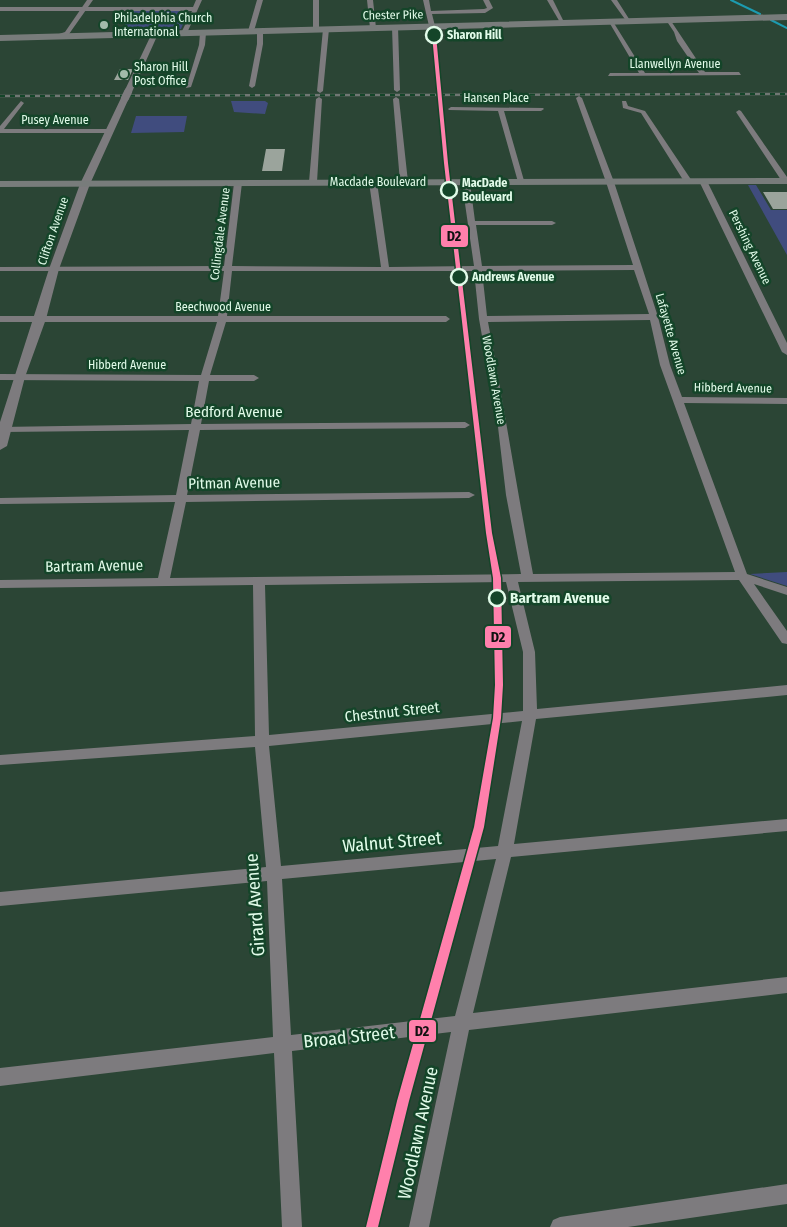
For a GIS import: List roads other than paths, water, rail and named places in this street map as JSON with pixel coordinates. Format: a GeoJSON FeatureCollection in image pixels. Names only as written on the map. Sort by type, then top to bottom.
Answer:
{"type":"FeatureCollection","features":[{"type":"Feature","properties":{"kind":"main road","name":"Chester Pike"},"geometry":{"type":"LineString","coordinates":[[0,38],[787,17]]}},
{"type":"Feature","properties":{"kind":"main road","name":"Macdade Boulevard"},"geometry":{"type":"LineString","coordinates":[[0,184],[786,181]]}},
{"type":"Feature","properties":{"kind":"street"},"geometry":{"type":"LineString","coordinates":[[18,9],[26,0]]}},
{"type":"Feature","properties":{"kind":"street"},"geometry":{"type":"LineString","coordinates":[[62,36],[67,33],[90,0]]}},
{"type":"Feature","properties":{"kind":"street"},"geometry":{"type":"LineString","coordinates":[[184,33],[199,0]]}},
{"type":"Feature","properties":{"kind":"street"},"geometry":{"type":"LineString","coordinates":[[252,86],[260,44],[255,31],[260,0]]}},
{"type":"Feature","properties":{"kind":"street"},"geometry":{"type":"LineString","coordinates":[[316,0],[321,29],[320,91]]}},
{"type":"Feature","properties":{"kind":"street"},"geometry":{"type":"LineString","coordinates":[[370,0],[373,28]]}},
{"type":"Feature","properties":{"kind":"street"},"geometry":{"type":"LineString","coordinates":[[426,0],[432,26]]}},
{"type":"Feature","properties":{"kind":"street"},"geometry":{"type":"LineString","coordinates":[[429,13],[486,11],[490,8],[486,0]]}},
{"type":"Feature","properties":{"kind":"street"},"geometry":{"type":"LineString","coordinates":[[550,0],[563,23]]}},
{"type":"Feature","properties":{"kind":"street"},"geometry":{"type":"LineString","coordinates":[[614,0],[629,21]]}},
{"type":"Feature","properties":{"kind":"street"},"geometry":{"type":"LineString","coordinates":[[0,9],[195,9]]}},
{"type":"Feature","properties":{"kind":"street"},"geometry":{"type":"LineString","coordinates":[[669,20],[677,32],[680,41],[704,75]]}},
{"type":"Feature","properties":{"kind":"street"},"geometry":{"type":"LineString","coordinates":[[612,22],[644,75]]}},
{"type":"Feature","properties":{"kind":"street"},"geometry":{"type":"LineString","coordinates":[[395,27],[397,90]]}},
{"type":"Feature","properties":{"kind":"street"},"geometry":{"type":"LineString","coordinates":[[188,87],[204,33]]}},
{"type":"Feature","properties":{"kind":"street","name":"Clifton Avenue"},"geometry":{"type":"LineString","coordinates":[[0,446],[19,377],[40,319],[54,269],[85,184],[154,34]]}},
{"type":"Feature","properties":{"kind":"street","name":"Llanwellyn Avenue"},"geometry":{"type":"LineString","coordinates":[[610,75],[739,74]]}},
{"type":"Feature","properties":{"kind":"street"},"geometry":{"type":"LineString","coordinates":[[396,98],[404,182]]}},
{"type":"Feature","properties":{"kind":"street","name":"Lafayette Avenue"},"geometry":{"type":"LineString","coordinates":[[579,98],[610,182],[638,267],[654,317],[665,365],[742,576],[787,640]]}},
{"type":"Feature","properties":{"kind":"street"},"geometry":{"type":"LineString","coordinates":[[313,182],[318,99]]}},
{"type":"Feature","properties":{"kind":"street"},"geometry":{"type":"LineString","coordinates":[[624,102],[625,107],[643,112],[688,181]]}},
{"type":"Feature","properties":{"kind":"street"},"geometry":{"type":"LineString","coordinates":[[0,131],[21,103]]}},
{"type":"Feature","properties":{"kind":"street","name":"Hansen Place"},"geometry":{"type":"LineString","coordinates":[[451,109],[541,109]]}},
{"type":"Feature","properties":{"kind":"street"},"geometry":{"type":"LineString","coordinates":[[501,110],[522,182]]}},
{"type":"Feature","properties":{"kind":"street"},"geometry":{"type":"LineString","coordinates":[[739,112],[786,181]]}},
{"type":"Feature","properties":{"kind":"street","name":"Pusey Avenue"},"geometry":{"type":"LineString","coordinates":[[0,131],[110,131]]}},
{"type":"Feature","properties":{"kind":"street","name":"Pershing Avenue"},"geometry":{"type":"LineString","coordinates":[[703,181],[787,352]]}},
{"type":"Feature","properties":{"kind":"street"},"geometry":{"type":"LineString","coordinates":[[373,182],[385,270]]}},
{"type":"Feature","properties":{"kind":"street","name":"Collingdale Avenue"},"geometry":{"type":"LineString","coordinates":[[163,581],[205,377],[222,319],[238,183]]}},
{"type":"Feature","properties":{"kind":"street","name":"Woodlawn Avenue"},"geometry":{"type":"LineString","coordinates":[[419,1227],[462,1024],[505,852],[530,714],[529,652],[519,577],[512,495],[503,427],[483,319],[466,183]]}},
{"type":"Feature","properties":{"kind":"street"},"geometry":{"type":"LineString","coordinates":[[471,223],[552,223]]}},
{"type":"Feature","properties":{"kind":"street"},"geometry":{"type":"LineString","coordinates":[[0,269],[228,268],[385,270],[638,267]]}},
{"type":"Feature","properties":{"kind":"street"},"geometry":{"type":"LineString","coordinates":[[483,319],[654,317]]}},
{"type":"Feature","properties":{"kind":"street","name":"Beechwood Avenue"},"geometry":{"type":"LineString","coordinates":[[0,319],[446,320]]}},
{"type":"Feature","properties":{"kind":"street","name":"Hibberd Avenue"},"geometry":{"type":"LineString","coordinates":[[0,377],[254,378]]}},
{"type":"Feature","properties":{"kind":"street","name":"Hibberd Avenue"},"geometry":{"type":"LineString","coordinates":[[678,400],[787,401]]}},
{"type":"Feature","properties":{"kind":"street","name":"Bedford Avenue"},"geometry":{"type":"LineString","coordinates":[[4,429],[465,425]]}},
{"type":"Feature","properties":{"kind":"street","name":"Pitman Avenue"},"geometry":{"type":"LineString","coordinates":[[0,501],[469,495]]}},
{"type":"Feature","properties":{"kind":"street","name":"Bartram Avenue"},"geometry":{"type":"LineString","coordinates":[[0,584],[742,576],[787,591]]}},
{"type":"Feature","properties":{"kind":"street","name":"Girard Avenue"},"geometry":{"type":"LineString","coordinates":[[259,580],[262,741],[274,873],[292,1227]]}},
{"type":"Feature","properties":{"kind":"street","name":"Chestnut Street"},"geometry":{"type":"LineString","coordinates":[[0,760],[262,741],[787,690]]}},
{"type":"Feature","properties":{"kind":"street","name":"Walnut Street"},"geometry":{"type":"LineString","coordinates":[[0,899],[787,825]]}},
{"type":"Feature","properties":{"kind":"street","name":"Broad Street"},"geometry":{"type":"LineString","coordinates":[[0,1077],[787,985]]}},
{"type":"Feature","properties":{"kind":"street"},"geometry":{"type":"LineString","coordinates":[[560,1227],[787,1194]]}},
{"type":"Feature","properties":{"kind":"waterway"},"geometry":{"type":"LineString","coordinates":[[731,0],[760,14]]}},
{"type":"Feature","properties":{"kind":"waterway"},"geometry":{"type":"LineString","coordinates":[[771,20],[787,28]]}},
{"type":"Feature","properties":{"kind":"railway"},"geometry":{"type":"LineString","coordinates":[[0,96],[787,94]]}},
{"type":"Feature","properties":{"kind":"place","name":"Philadelphia Church International"},"geometry":{"type":"Point","coordinates":[104,25]}},
{"type":"Feature","properties":{"kind":"place","name":"Sharon Hill"},"geometry":{"type":"Point","coordinates":[434,35]}},
{"type":"Feature","properties":{"kind":"place","name":"Sharon Hill Post Office"},"geometry":{"type":"Point","coordinates":[124,74]}},
{"type":"Feature","properties":{"kind":"place","name":"MacDade Boulevard"},"geometry":{"type":"Point","coordinates":[449,190]}},
{"type":"Feature","properties":{"kind":"place","name":"Andrews Avenue"},"geometry":{"type":"Point","coordinates":[459,277]}},
{"type":"Feature","properties":{"kind":"place","name":"Bartram Avenue"},"geometry":{"type":"Point","coordinates":[497,598]}}]}
